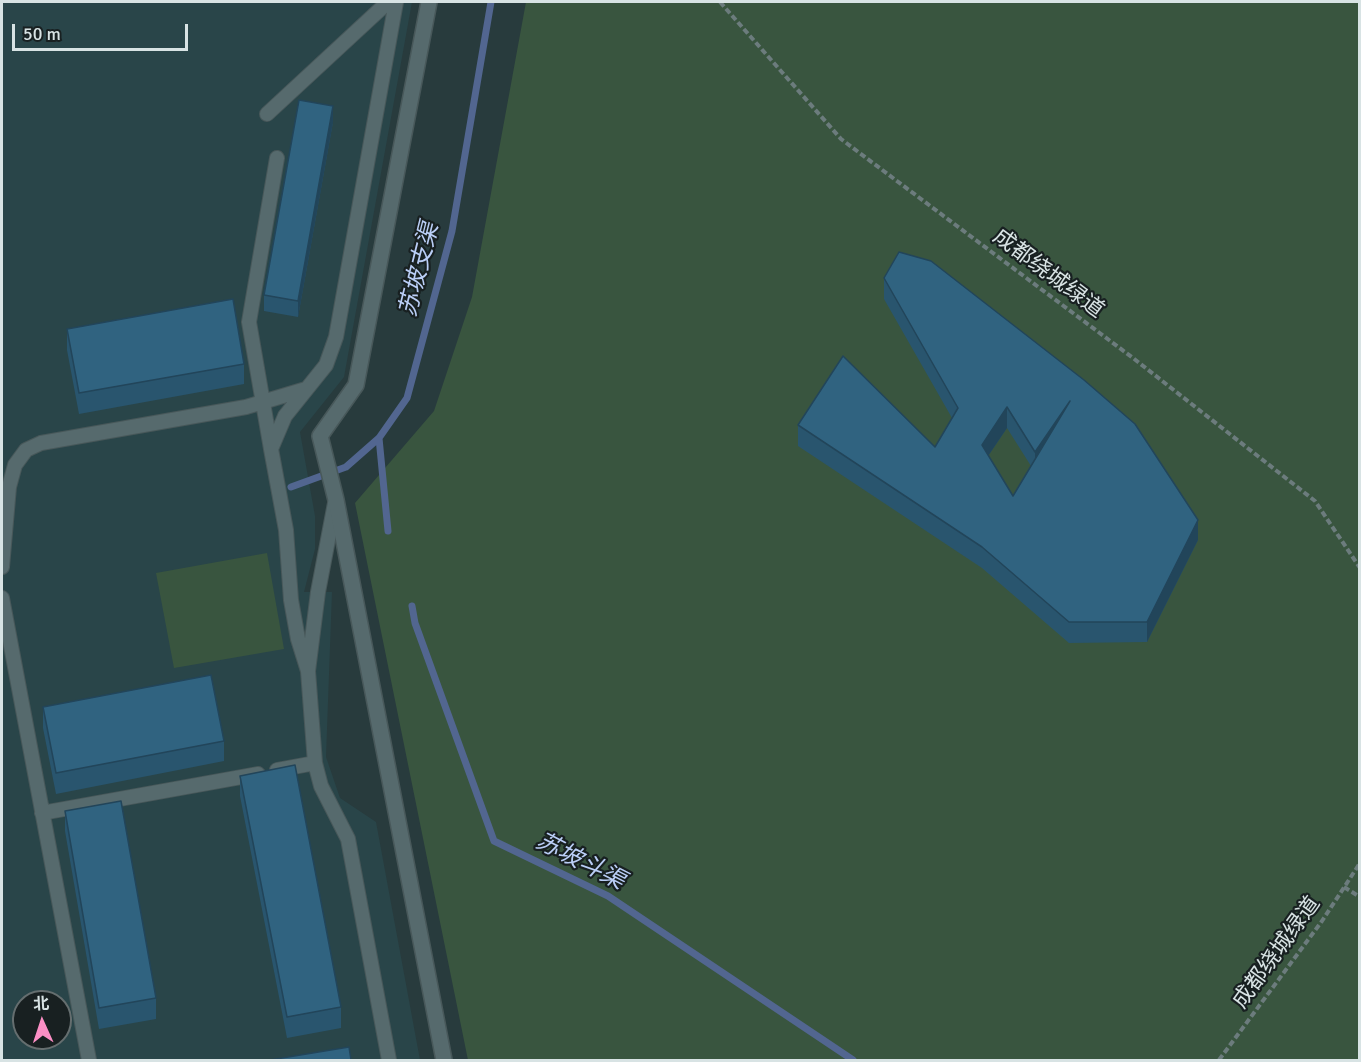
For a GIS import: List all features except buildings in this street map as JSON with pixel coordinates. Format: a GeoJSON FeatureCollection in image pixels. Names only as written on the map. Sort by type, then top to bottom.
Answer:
{"type":"FeatureCollection","features":[{"type":"Feature","properties":{"kind":"street"},"geometry":{"type":"LineString","coordinates":[[429,2],[356,385],[320,436],[336,500],[444,1060]]}},
{"type":"Feature","properties":{"kind":"lane"},"geometry":{"type":"LineString","coordinates":[[267,114],[388,2]]}},
{"type":"Feature","properties":{"kind":"lane"},"geometry":{"type":"LineString","coordinates":[[271,449],[285,416],[326,365],[336,337],[396,2]]}},
{"type":"Feature","properties":{"kind":"lane"},"geometry":{"type":"LineString","coordinates":[[276,158],[249,322],[286,530],[291,600],[298,639],[308,671]]}},
{"type":"Feature","properties":{"kind":"lane"},"geometry":{"type":"LineString","coordinates":[[2,567],[9,487],[15,465],[26,450],[41,443],[246,407],[306,389]]}},
{"type":"Feature","properties":{"kind":"lane"},"geometry":{"type":"LineString","coordinates":[[336,500],[318,592],[308,671],[315,764],[321,786],[348,839],[388,1060]]}},
{"type":"Feature","properties":{"kind":"lane"},"geometry":{"type":"LineString","coordinates":[[2,598],[89,1060]]}},
{"type":"Feature","properties":{"kind":"lane"},"geometry":{"type":"LineString","coordinates":[[42,813],[315,764]]}},
{"type":"Feature","properties":{"kind":"path","name":"成都绕城绿道"},"geometry":{"type":"LineString","coordinates":[[720,2],[841,139],[1133,358],[1315,501],[1359,568]]}},
{"type":"Feature","properties":{"kind":"path","name":"成都绕城绿道"},"geometry":{"type":"LineString","coordinates":[[1219,1060],[1322,921],[1359,863]]}},
{"type":"Feature","properties":{"kind":"path"},"geometry":{"type":"LineString","coordinates":[[1344,887],[1359,897]]}},
{"type":"Feature","properties":{"kind":"shaded area"},"geometry":{"type":"Polygon","coordinates":[[[2,2],[412,2],[344,377],[300,432],[315,516],[315,549],[304,592],[332,592],[326,757],[340,798],[376,822],[420,1060],[2,1060],[2,2]]]}},
{"type":"Feature","properties":{"kind":"green space"},"geometry":{"type":"Polygon","coordinates":[[[526,2],[1359,2],[1359,1060],[468,1060],[355,503],[434,411],[472,297],[526,2]]]}},
{"type":"Feature","properties":{"kind":"green space"},"geometry":{"type":"Polygon","coordinates":[[[267,553],[284,649],[174,668],[156,573],[267,553]]]}},
{"type":"Feature","properties":{"kind":"waterway","name":"苏坡支渠"},"geometry":{"type":"LineString","coordinates":[[291,487],[346,467],[379,438],[407,398],[452,231],[491,2]]}},
{"type":"Feature","properties":{"kind":"waterway","name":"苏坡斗渠"},"geometry":{"type":"LineString","coordinates":[[379,438],[388,531]]}},
{"type":"Feature","properties":{"kind":"waterway","name":"苏坡斗渠"},"geometry":{"type":"LineString","coordinates":[[412,606],[415,623],[494,841],[608,896],[853,1060]]}}]}
